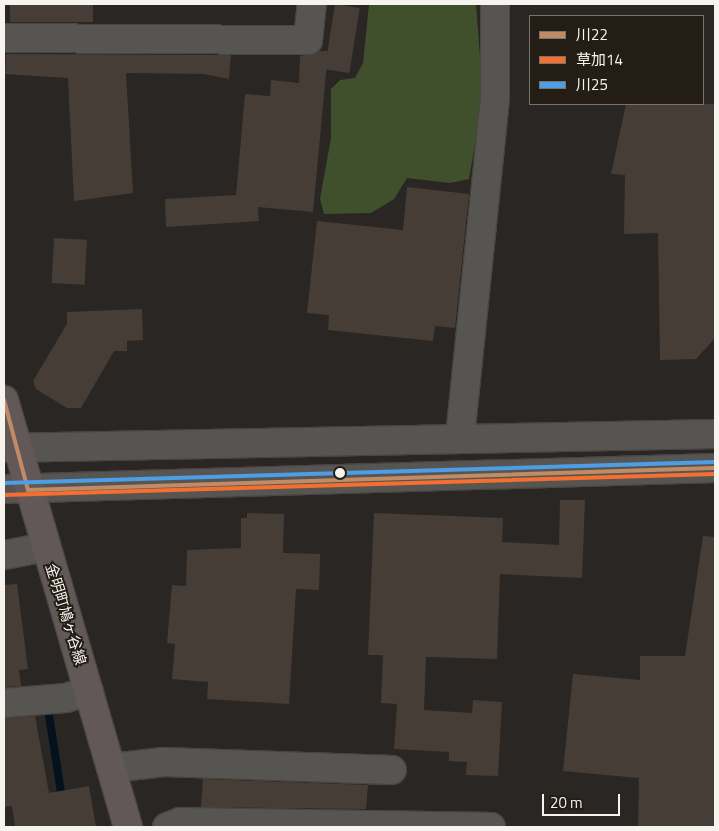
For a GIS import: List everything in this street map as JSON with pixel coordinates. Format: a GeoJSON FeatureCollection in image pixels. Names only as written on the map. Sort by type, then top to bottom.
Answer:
{"type":"FeatureCollection","features":[{"type":"Feature","properties":{"kind":"main road","name":"金明町鳩ヶ谷線"},"geometry":{"type":"LineString","coordinates":[[4,400],[16,490],[46,547],[128,827]]}},
{"type":"Feature","properties":{"kind":"street"},"geometry":{"type":"LineString","coordinates":[[4,38],[308,40],[312,4]]}},
{"type":"Feature","properties":{"kind":"street"},"geometry":{"type":"LineString","coordinates":[[460,437],[495,98],[495,4]]}},
{"type":"Feature","properties":{"kind":"street"},"geometry":{"type":"LineString","coordinates":[[9,448],[460,437],[715,434]]}},
{"type":"Feature","properties":{"kind":"street"},"geometry":{"type":"LineString","coordinates":[[16,490],[715,468]]}},
{"type":"Feature","properties":{"kind":"street"},"geometry":{"type":"LineString","coordinates":[[4,555],[46,547]]}},
{"type":"Feature","properties":{"kind":"street"},"geometry":{"type":"LineString","coordinates":[[4,703],[66,698],[89,691]]}},
{"type":"Feature","properties":{"kind":"street"},"geometry":{"type":"LineString","coordinates":[[112,768],[164,762],[392,770]]}},
{"type":"Feature","properties":{"kind":"street"},"geometry":{"type":"LineString","coordinates":[[167,827],[180,822],[491,827]]}},
{"type":"Feature","properties":{"kind":"green space"},"geometry":{"type":"Polygon","coordinates":[[[369,4],[476,4],[483,97],[469,179],[450,183],[407,178],[394,199],[371,213],[324,214],[320,199],[331,138],[331,89],[340,80],[355,78],[363,63],[369,4]]]}},
{"type":"Feature","properties":{"kind":"building"},"geometry":{"type":"Polygon","coordinates":[[[10,4],[93,4],[93,22],[10,22],[10,4]]]}},
{"type":"Feature","properties":{"kind":"building"},"geometry":{"type":"Polygon","coordinates":[[[335,4],[360,8],[349,73],[325,69],[335,4]]]}},
{"type":"Feature","properties":{"kind":"building"},"geometry":{"type":"Polygon","coordinates":[[[319,51],[328,51],[313,212],[258,207],[259,221],[166,227],[165,199],[236,195],[245,94],[270,96],[271,80],[299,83],[300,56],[319,51]]]}},
{"type":"Feature","properties":{"kind":"building"},"geometry":{"type":"Polygon","coordinates":[[[6,54],[231,55],[229,79],[204,74],[126,73],[133,193],[74,201],[68,78],[5,74],[6,54]]]}},
{"type":"Feature","properties":{"kind":"building"},"geometry":{"type":"Polygon","coordinates":[[[715,104],[715,338],[696,359],[660,360],[658,233],[624,234],[625,175],[611,174],[626,105],[715,104]]]}},
{"type":"Feature","properties":{"kind":"building"},"geometry":{"type":"Polygon","coordinates":[[[407,187],[469,194],[455,328],[435,326],[433,341],[328,330],[329,315],[307,313],[317,221],[403,230],[407,187]]]}},
{"type":"Feature","properties":{"kind":"building"},"geometry":{"type":"Polygon","coordinates":[[[54,238],[87,240],[85,285],[52,283],[54,238]]]}},
{"type":"Feature","properties":{"kind":"building"},"geometry":{"type":"Polygon","coordinates":[[[142,309],[143,340],[127,341],[127,351],[114,351],[81,408],[67,408],[36,389],[33,381],[67,324],[67,312],[142,309]]]}},
{"type":"Feature","properties":{"kind":"building"},"geometry":{"type":"Polygon","coordinates":[[[560,500],[585,500],[582,578],[500,574],[497,659],[426,657],[424,710],[472,713],[473,700],[502,702],[498,776],[466,775],[467,762],[449,761],[449,752],[394,749],[397,704],[381,703],[383,655],[368,655],[374,513],[503,518],[502,542],[559,545],[560,500]]]}},
{"type":"Feature","properties":{"kind":"building"},"geometry":{"type":"Polygon","coordinates":[[[247,513],[284,514],[283,553],[320,554],[319,590],[296,589],[289,704],[207,699],[208,682],[172,679],[175,644],[167,643],[172,585],[186,586],[187,550],[241,548],[241,518],[247,518],[247,513]]]}},
{"type":"Feature","properties":{"kind":"building"},"geometry":{"type":"Polygon","coordinates":[[[703,536],[715,537],[715,827],[638,827],[639,778],[563,771],[573,674],[640,680],[640,656],[685,656],[703,536]]]}},
{"type":"Feature","properties":{"kind":"building"},"geometry":{"type":"Polygon","coordinates":[[[17,584],[28,669],[19,670],[21,686],[4,687],[4,585],[17,584]]]}},
{"type":"Feature","properties":{"kind":"building"},"geometry":{"type":"Polygon","coordinates":[[[35,716],[49,793],[89,786],[96,827],[15,827],[12,806],[4,807],[4,718],[35,716]]]}},
{"type":"Feature","properties":{"kind":"building"},"geometry":{"type":"Polygon","coordinates":[[[203,779],[368,785],[366,809],[201,807],[203,779]]]}},
{"type":"Feature","properties":{"kind":"waterway"},"geometry":{"type":"LineString","coordinates":[[49,715],[62,799]]}},
{"type":"Feature","properties":{"kind":"transit line","name":"川22"},"geometry":{"type":"LineString","coordinates":[[4,400],[28,490],[715,468]]}},
{"type":"Feature","properties":{"kind":"transit line","name":"川25"},"geometry":{"type":"LineString","coordinates":[[4,483],[715,462]]}},
{"type":"Feature","properties":{"kind":"transit line","name":"草加14"},"geometry":{"type":"LineString","coordinates":[[4,495],[715,474]]}}]}
